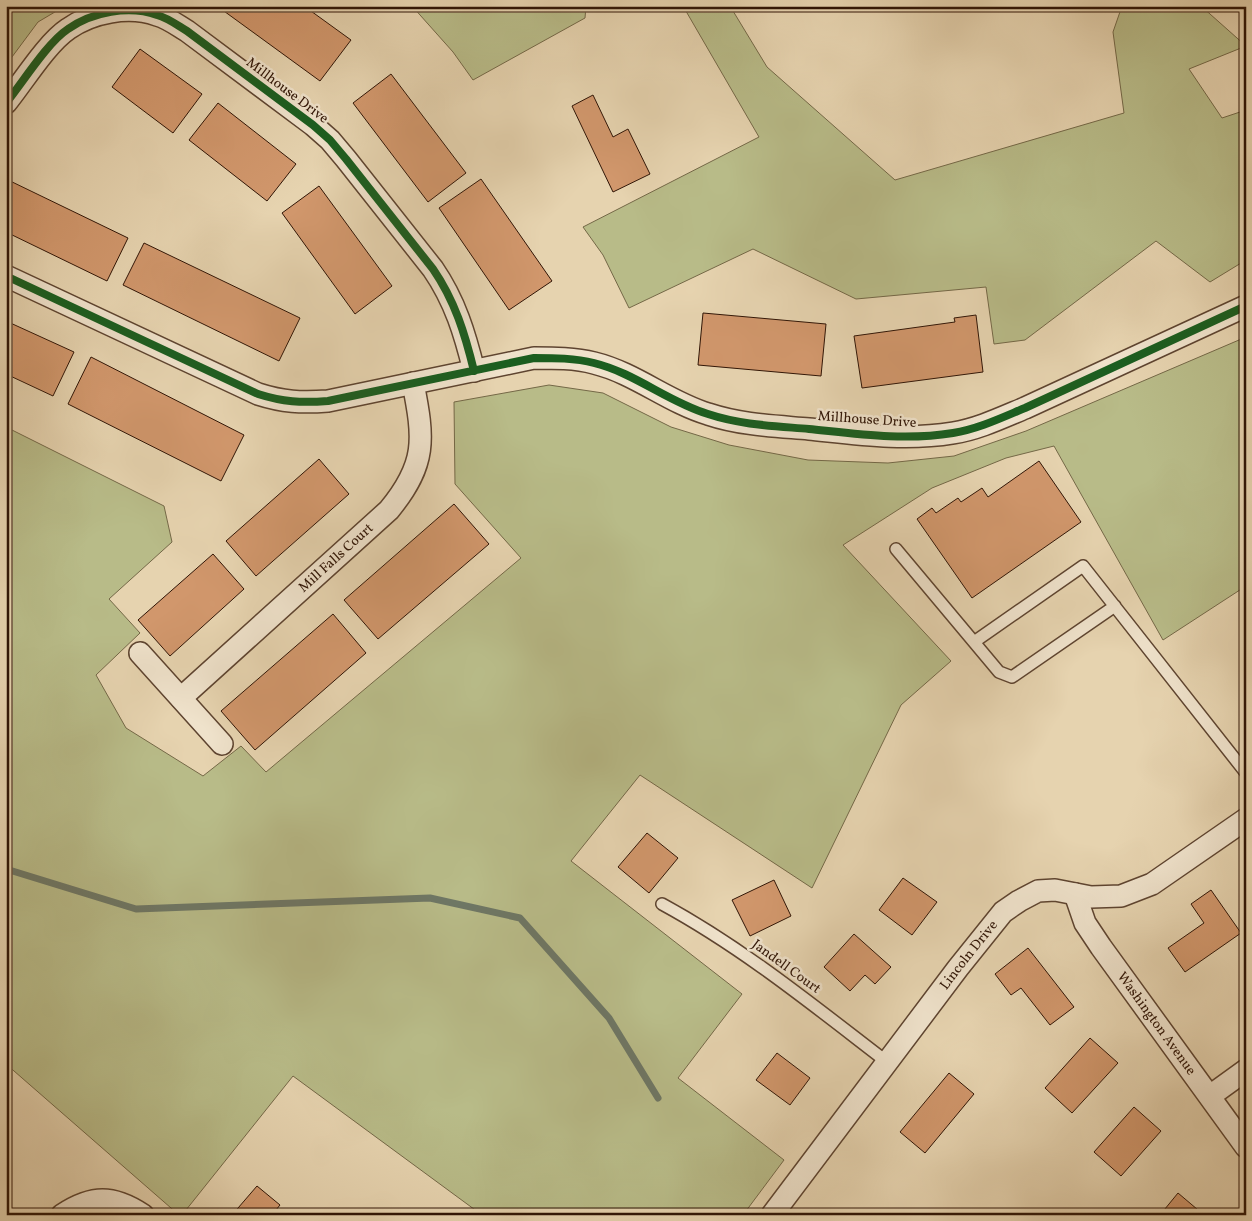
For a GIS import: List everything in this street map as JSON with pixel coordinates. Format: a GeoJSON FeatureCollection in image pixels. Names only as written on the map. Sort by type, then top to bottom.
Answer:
{"type":"FeatureCollection","features":[{"type":"Feature","properties":{"kind":"street","name":"Millhouse Drive"},"geometry":{"type":"LineString","coordinates":[[6,103],[52,44],[68,29],[88,19],[112,12],[133,10],[155,14],[172,21],[313,125],[341,153],[446,288],[458,312],[474,371]]}},
{"type":"Feature","properties":{"kind":"street","name":"Millhouse Drive"},"geometry":{"type":"LineString","coordinates":[[6,276],[258,394],[278,400],[303,403],[328,401],[534,358],[566,358],[595,363],[624,374],[707,414],[741,422],[884,436],[918,436],[954,432],[1006,416],[1246,306]]}},
{"type":"Feature","properties":{"kind":"street","name":"Mill Falls Court"},"geometry":{"type":"LineString","coordinates":[[181,698],[389,510],[402,494],[412,478],[421,443],[421,422],[413,383]]}},
{"type":"Feature","properties":{"kind":"street"},"geometry":{"type":"LineString","coordinates":[[140,653],[222,744]]}},
{"type":"Feature","properties":{"kind":"street","name":"Lincoln Drive"},"geometry":{"type":"LineString","coordinates":[[772,1215],[958,968],[1003,912],[1038,891],[1055,890],[1091,897],[1120,896],[1152,884],[1246,819]]}},
{"type":"Feature","properties":{"kind":"street","name":"Washington Avenue"},"geometry":{"type":"LineString","coordinates":[[1075,894],[1085,923],[1246,1147]]}},
{"type":"Feature","properties":{"kind":"street"},"geometry":{"type":"LineString","coordinates":[[1210,1096],[1246,1070]]}},
{"type":"Feature","properties":{"kind":"street"},"geometry":{"type":"LineString","coordinates":[[62,1215],[74,1206],[92,1200],[112,1200],[130,1206],[143,1215]]}},
{"type":"Feature","properties":{"kind":"lane"},"geometry":{"type":"LineString","coordinates":[[896,548],[999,672],[1012,677],[1115,606]]}},
{"type":"Feature","properties":{"kind":"lane"},"geometry":{"type":"LineString","coordinates":[[974,642],[1083,566],[1246,773]]}},
{"type":"Feature","properties":{"kind":"lane","name":"Jandell Court"},"geometry":{"type":"LineString","coordinates":[[662,904],[687,917],[775,975],[887,1062]]}},
{"type":"Feature","properties":{"kind":"green space"},"geometry":{"type":"Polygon","coordinates":[[[6,6],[65,6],[38,22],[6,65],[6,6]]]}},
{"type":"Feature","properties":{"kind":"green space"},"geometry":{"type":"Polygon","coordinates":[[[412,6],[586,6],[585,18],[473,80],[453,52],[412,6]]]}},
{"type":"Feature","properties":{"kind":"green space"},"geometry":{"type":"Polygon","coordinates":[[[683,6],[730,6],[767,67],[895,180],[1124,113],[1113,32],[1122,6],[1201,6],[1246,46],[1189,69],[1222,118],[1246,110],[1246,260],[1210,282],[1156,241],[1025,340],[994,344],[986,287],[856,299],[753,249],[629,308],[603,255],[583,227],[759,137],[683,6]]]}},
{"type":"Feature","properties":{"kind":"green space"},"geometry":{"type":"Polygon","coordinates":[[[1246,337],[1246,586],[1163,640],[1054,446],[1006,458],[932,488],[843,545],[951,661],[901,705],[812,888],[640,775],[571,861],[742,994],[678,1078],[784,1160],[743,1215],[482,1215],[293,1076],[182,1215],[179,1215],[6,1064],[6,427],[164,506],[172,542],[109,599],[140,633],[96,675],[126,728],[203,776],[241,746],[266,772],[521,558],[455,484],[454,402],[549,385],[603,393],[671,427],[729,445],[808,460],[888,463],[954,456],[1026,431],[1246,337]]]}},
{"type":"Feature","properties":{"kind":"building"},"geometry":{"type":"Polygon","coordinates":[[[217,6],[304,6],[351,40],[320,81],[217,6]]]}},
{"type":"Feature","properties":{"kind":"building"},"geometry":{"type":"Polygon","coordinates":[[[140,49],[202,94],[173,133],[112,87],[140,49]]]}},
{"type":"Feature","properties":{"kind":"building"},"geometry":{"type":"Polygon","coordinates":[[[391,74],[466,173],[428,202],[353,103],[391,74]]]}},
{"type":"Feature","properties":{"kind":"building"},"geometry":{"type":"Polygon","coordinates":[[[593,95],[613,137],[628,129],[650,174],[613,192],[572,106],[593,95]]]}},
{"type":"Feature","properties":{"kind":"building"},"geometry":{"type":"Polygon","coordinates":[[[218,103],[296,164],[267,201],[189,140],[218,103]]]}},
{"type":"Feature","properties":{"kind":"building"},"geometry":{"type":"Polygon","coordinates":[[[6,179],[128,238],[107,281],[6,232],[6,179]]]}},
{"type":"Feature","properties":{"kind":"building"},"geometry":{"type":"Polygon","coordinates":[[[481,179],[552,281],[509,310],[439,208],[481,179]]]}},
{"type":"Feature","properties":{"kind":"building"},"geometry":{"type":"Polygon","coordinates":[[[319,186],[392,286],[355,314],[282,213],[319,186]]]}},
{"type":"Feature","properties":{"kind":"building"},"geometry":{"type":"Polygon","coordinates":[[[144,243],[300,318],[279,361],[123,285],[144,243]]]}},
{"type":"Feature","properties":{"kind":"building"},"geometry":{"type":"Polygon","coordinates":[[[703,313],[826,324],[821,376],[698,365],[703,313]]]}},
{"type":"Feature","properties":{"kind":"building"},"geometry":{"type":"Polygon","coordinates":[[[976,315],[983,372],[862,388],[854,336],[955,322],[954,318],[976,315]]]}},
{"type":"Feature","properties":{"kind":"building"},"geometry":{"type":"Polygon","coordinates":[[[6,321],[74,352],[53,396],[6,374],[6,321]]]}},
{"type":"Feature","properties":{"kind":"building"},"geometry":{"type":"Polygon","coordinates":[[[91,357],[244,435],[221,481],[68,404],[91,357]]]}},
{"type":"Feature","properties":{"kind":"building"},"geometry":{"type":"Polygon","coordinates":[[[319,459],[349,494],[256,576],[226,541],[319,459]]]}},
{"type":"Feature","properties":{"kind":"building"},"geometry":{"type":"Polygon","coordinates":[[[1039,461],[1081,522],[972,598],[917,519],[932,508],[936,513],[958,498],[961,502],[982,488],[988,497],[1039,461]]]}},
{"type":"Feature","properties":{"kind":"building"},"geometry":{"type":"Polygon","coordinates":[[[454,504],[489,544],[378,639],[344,600],[454,504]]]}},
{"type":"Feature","properties":{"kind":"building"},"geometry":{"type":"Polygon","coordinates":[[[213,554],[244,589],[170,656],[138,620],[213,554]]]}},
{"type":"Feature","properties":{"kind":"building"},"geometry":{"type":"Polygon","coordinates":[[[333,614],[366,653],[255,750],[221,711],[333,614]]]}},
{"type":"Feature","properties":{"kind":"building"},"geometry":{"type":"Polygon","coordinates":[[[647,833],[678,858],[649,893],[618,867],[647,833]]]}},
{"type":"Feature","properties":{"kind":"building"},"geometry":{"type":"Polygon","coordinates":[[[903,878],[937,902],[912,935],[879,910],[903,878]]]}},
{"type":"Feature","properties":{"kind":"building"},"geometry":{"type":"Polygon","coordinates":[[[774,880],[791,916],[750,936],[732,900],[774,880]]]}},
{"type":"Feature","properties":{"kind":"building"},"geometry":{"type":"Polygon","coordinates":[[[1211,890],[1241,933],[1185,972],[1168,948],[1204,923],[1191,904],[1211,890]]]}},
{"type":"Feature","properties":{"kind":"building"},"geometry":{"type":"Polygon","coordinates":[[[854,934],[891,967],[875,984],[865,975],[850,991],[824,967],[854,934]]]}},
{"type":"Feature","properties":{"kind":"building"},"geometry":{"type":"Polygon","coordinates":[[[1028,948],[1074,1007],[1050,1025],[1021,988],[1011,995],[995,974],[1028,948]]]}},
{"type":"Feature","properties":{"kind":"building"},"geometry":{"type":"Polygon","coordinates":[[[1090,1038],[1118,1063],[1072,1113],[1045,1088],[1090,1038]]]}},
{"type":"Feature","properties":{"kind":"building"},"geometry":{"type":"Polygon","coordinates":[[[777,1053],[810,1078],[790,1105],[756,1080],[777,1053]]]}},
{"type":"Feature","properties":{"kind":"building"},"geometry":{"type":"Polygon","coordinates":[[[949,1073],[974,1094],[925,1153],[900,1132],[949,1073]]]}},
{"type":"Feature","properties":{"kind":"building"},"geometry":{"type":"Polygon","coordinates":[[[1134,1107],[1161,1131],[1121,1176],[1094,1152],[1134,1107]]]}},
{"type":"Feature","properties":{"kind":"building"},"geometry":{"type":"Polygon","coordinates":[[[257,1186],[280,1205],[272,1215],[232,1215],[257,1186]]]}},
{"type":"Feature","properties":{"kind":"building"},"geometry":{"type":"Polygon","coordinates":[[[1178,1193],[1204,1215],[1160,1215],[1178,1193]]]}},
{"type":"Feature","properties":{"kind":"waterway"},"geometry":{"type":"LineString","coordinates":[[6,869],[136,909],[430,898],[520,918],[609,1018],[658,1098]]}},
{"type":"Feature","properties":{"kind":"cycle path"},"geometry":{"type":"LineString","coordinates":[[6,103],[60,35],[88,18],[111,12],[135,11],[161,16],[172,22],[187,31],[313,125],[330,140],[441,281],[458,318],[474,371]]}},
{"type":"Feature","properties":{"kind":"cycle path"},"geometry":{"type":"LineString","coordinates":[[6,276],[267,397],[301,402],[328,401],[534,358],[564,359],[587,361],[609,368],[638,380],[693,409],[720,418],[758,424],[899,437],[953,433],[989,423],[1246,306]]}}]}
